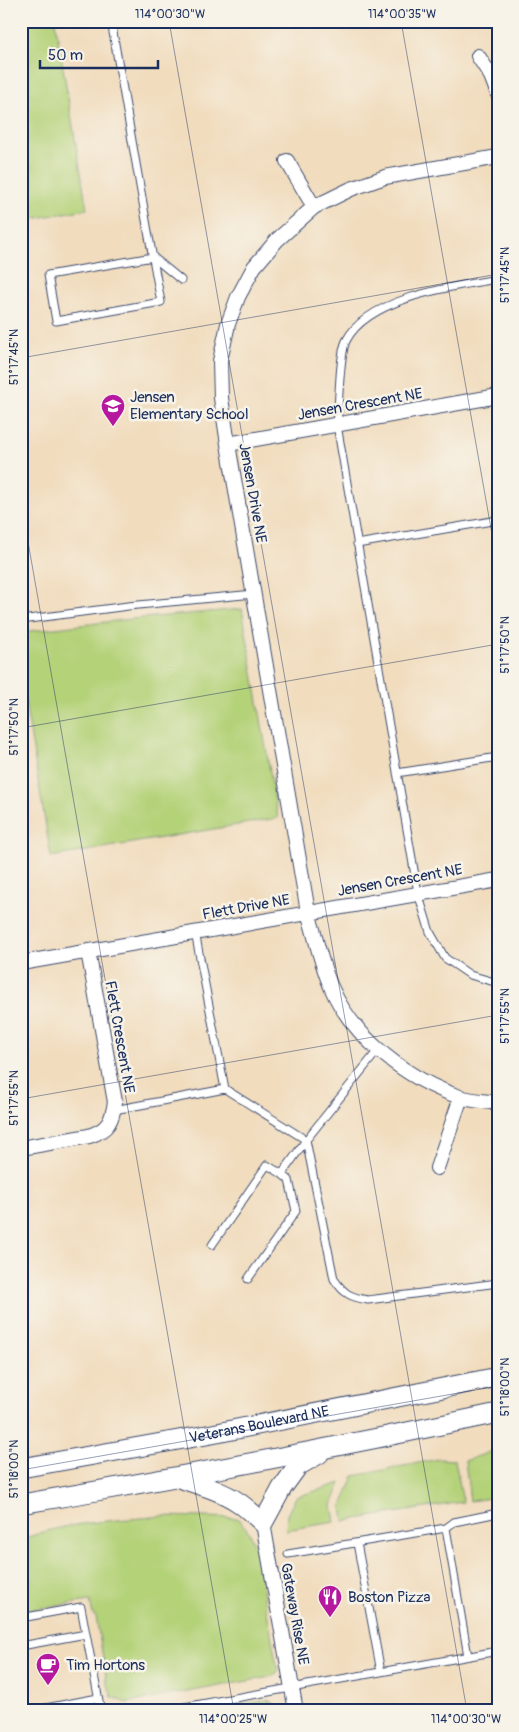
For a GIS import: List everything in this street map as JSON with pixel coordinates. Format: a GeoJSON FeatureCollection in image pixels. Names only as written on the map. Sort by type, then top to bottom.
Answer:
{"type":"FeatureCollection","features":[{"type":"Feature","properties":{"kind":"main road","name":"Veterans Boulevard NE"},"geometry":{"type":"LineString","coordinates":[[21,1468],[212,1434],[498,1377]]}},
{"type":"Feature","properties":{"kind":"main road"},"geometry":{"type":"LineString","coordinates":[[21,1504],[176,1478],[328,1449],[498,1413]]}},
{"type":"Feature","properties":{"kind":"main road"},"geometry":{"type":"LineString","coordinates":[[176,1478],[226,1494],[240,1503],[262,1523],[282,1488],[298,1466],[328,1449]]}},
{"type":"Feature","properties":{"kind":"street"},"geometry":{"type":"LineString","coordinates":[[478,56],[491,76],[498,94]]}},
{"type":"Feature","properties":{"kind":"street","name":"Jensen Drive NE"},"geometry":{"type":"LineString","coordinates":[[308,912],[221,398],[220,361],[228,324],[238,297],[254,266],[277,240],[314,207],[351,189],[386,177],[498,157]]}},
{"type":"Feature","properties":{"kind":"street"},"geometry":{"type":"LineString","coordinates":[[287,161],[314,207]]}},
{"type":"Feature","properties":{"kind":"street","name":"Jensen Crescent NE"},"geometry":{"type":"LineString","coordinates":[[228,444],[498,396]]}},
{"type":"Feature","properties":{"kind":"street","name":"Jensen Crescent NE"},"geometry":{"type":"LineString","coordinates":[[308,912],[498,880]]}},
{"type":"Feature","properties":{"kind":"street","name":"Flett Drive NE"},"geometry":{"type":"LineString","coordinates":[[21,963],[308,912],[332,990],[365,1037],[389,1059],[417,1078],[461,1097],[498,1103]]}},
{"type":"Feature","properties":{"kind":"street","name":"Flett Crescent NE"},"geometry":{"type":"LineString","coordinates":[[21,1148],[100,1133],[113,1117],[115,1102],[88,951]]}},
{"type":"Feature","properties":{"kind":"street"},"geometry":{"type":"LineString","coordinates":[[436,1168],[461,1097]]}},
{"type":"Feature","properties":{"kind":"street","name":"Gateway Rise NE"},"geometry":{"type":"LineString","coordinates":[[262,1523],[296,1711]]}},
{"type":"Feature","properties":{"kind":"lane"},"geometry":{"type":"LineString","coordinates":[[111,21],[153,257],[161,302],[56,321],[48,275],[153,257],[181,280]]}},
{"type":"Feature","properties":{"kind":"lane"},"geometry":{"type":"LineString","coordinates":[[498,279],[437,289],[404,299],[374,314],[358,327],[346,341],[337,425],[418,894],[430,932],[445,958],[470,975],[498,983]]}},
{"type":"Feature","properties":{"kind":"lane"},"geometry":{"type":"LineString","coordinates":[[357,544],[498,520]]}},
{"type":"Feature","properties":{"kind":"lane"},"geometry":{"type":"LineString","coordinates":[[21,620],[128,606],[254,594]]}},
{"type":"Feature","properties":{"kind":"lane"},"geometry":{"type":"LineString","coordinates":[[397,773],[498,757]]}},
{"type":"Feature","properties":{"kind":"lane"},"geometry":{"type":"LineString","coordinates":[[21,821],[24,841],[21,841]]}},
{"type":"Feature","properties":{"kind":"lane"},"geometry":{"type":"LineString","coordinates":[[196,932],[225,1090]]}},
{"type":"Feature","properties":{"kind":"lane"},"geometry":{"type":"LineString","coordinates":[[282,1174],[306,1140],[379,1050]]}},
{"type":"Feature","properties":{"kind":"lane"},"geometry":{"type":"LineString","coordinates":[[114,1110],[225,1090],[306,1140],[334,1279],[342,1290],[354,1298],[368,1300],[498,1283]]}},
{"type":"Feature","properties":{"kind":"lane"},"geometry":{"type":"LineString","coordinates":[[212,1245],[267,1165],[289,1180],[296,1211],[248,1279]]}},
{"type":"Feature","properties":{"kind":"lane"},"geometry":{"type":"LineString","coordinates":[[288,1554],[446,1528],[454,1522],[498,1513]]}},
{"type":"Feature","properties":{"kind":"lane"},"geometry":{"type":"LineString","coordinates":[[446,1528],[468,1656]]}},
{"type":"Feature","properties":{"kind":"lane"},"geometry":{"type":"LineString","coordinates":[[356,1543],[381,1672]]}},
{"type":"Feature","properties":{"kind":"lane"},"geometry":{"type":"LineString","coordinates":[[21,1618],[81,1608],[101,1711]]}},
{"type":"Feature","properties":{"kind":"lane"},"geometry":{"type":"LineString","coordinates":[[21,1646],[86,1634]]}},
{"type":"Feature","properties":{"kind":"lane"},"geometry":{"type":"LineString","coordinates":[[162,1711],[498,1651]]}},
{"type":"Feature","properties":{"kind":"lane"},"geometry":{"type":"LineString","coordinates":[[30,1711],[98,1698]]}},
{"type":"Feature","properties":{"kind":"green space"},"geometry":{"type":"Polygon","coordinates":[[[21,21],[55,21],[87,209],[21,221],[21,21]]]}},
{"type":"Feature","properties":{"kind":"green space"},"geometry":{"type":"Polygon","coordinates":[[[242,609],[278,818],[51,857],[21,678],[21,632],[242,609]]]}},
{"type":"Feature","properties":{"kind":"green space"},"geometry":{"type":"Polygon","coordinates":[[[498,1449],[498,1497],[470,1501],[465,1461],[498,1449]]]}},
{"type":"Feature","properties":{"kind":"green space"},"geometry":{"type":"Polygon","coordinates":[[[438,1459],[455,1460],[463,1502],[344,1521],[342,1506],[354,1476],[438,1459]]]}},
{"type":"Feature","properties":{"kind":"green space"},"geometry":{"type":"Polygon","coordinates":[[[341,1483],[332,1505],[335,1522],[286,1530],[287,1515],[296,1497],[341,1483]]]}},
{"type":"Feature","properties":{"kind":"green space"},"geometry":{"type":"Polygon","coordinates":[[[163,1516],[237,1518],[247,1529],[255,1546],[278,1672],[270,1677],[126,1703],[112,1697],[107,1682],[96,1617],[93,1615],[90,1601],[21,1611],[21,1540],[73,1525],[163,1516]]]}},
{"type":"Feature","properties":{"kind":"green space"},"geometry":{"type":"Polygon","coordinates":[[[268,1700],[287,1711],[205,1711],[268,1700]]]}},
{"type":"Feature","properties":{"kind":"place","name":"Jensen Elementary School"},"geometry":{"type":"Point","coordinates":[113,427]}},
{"type":"Feature","properties":{"kind":"place","name":"Boston Pizza"},"geometry":{"type":"Point","coordinates":[330,1618]}},
{"type":"Feature","properties":{"kind":"place","name":"Tim Hortons"},"geometry":{"type":"Point","coordinates":[48,1686]}}]}
